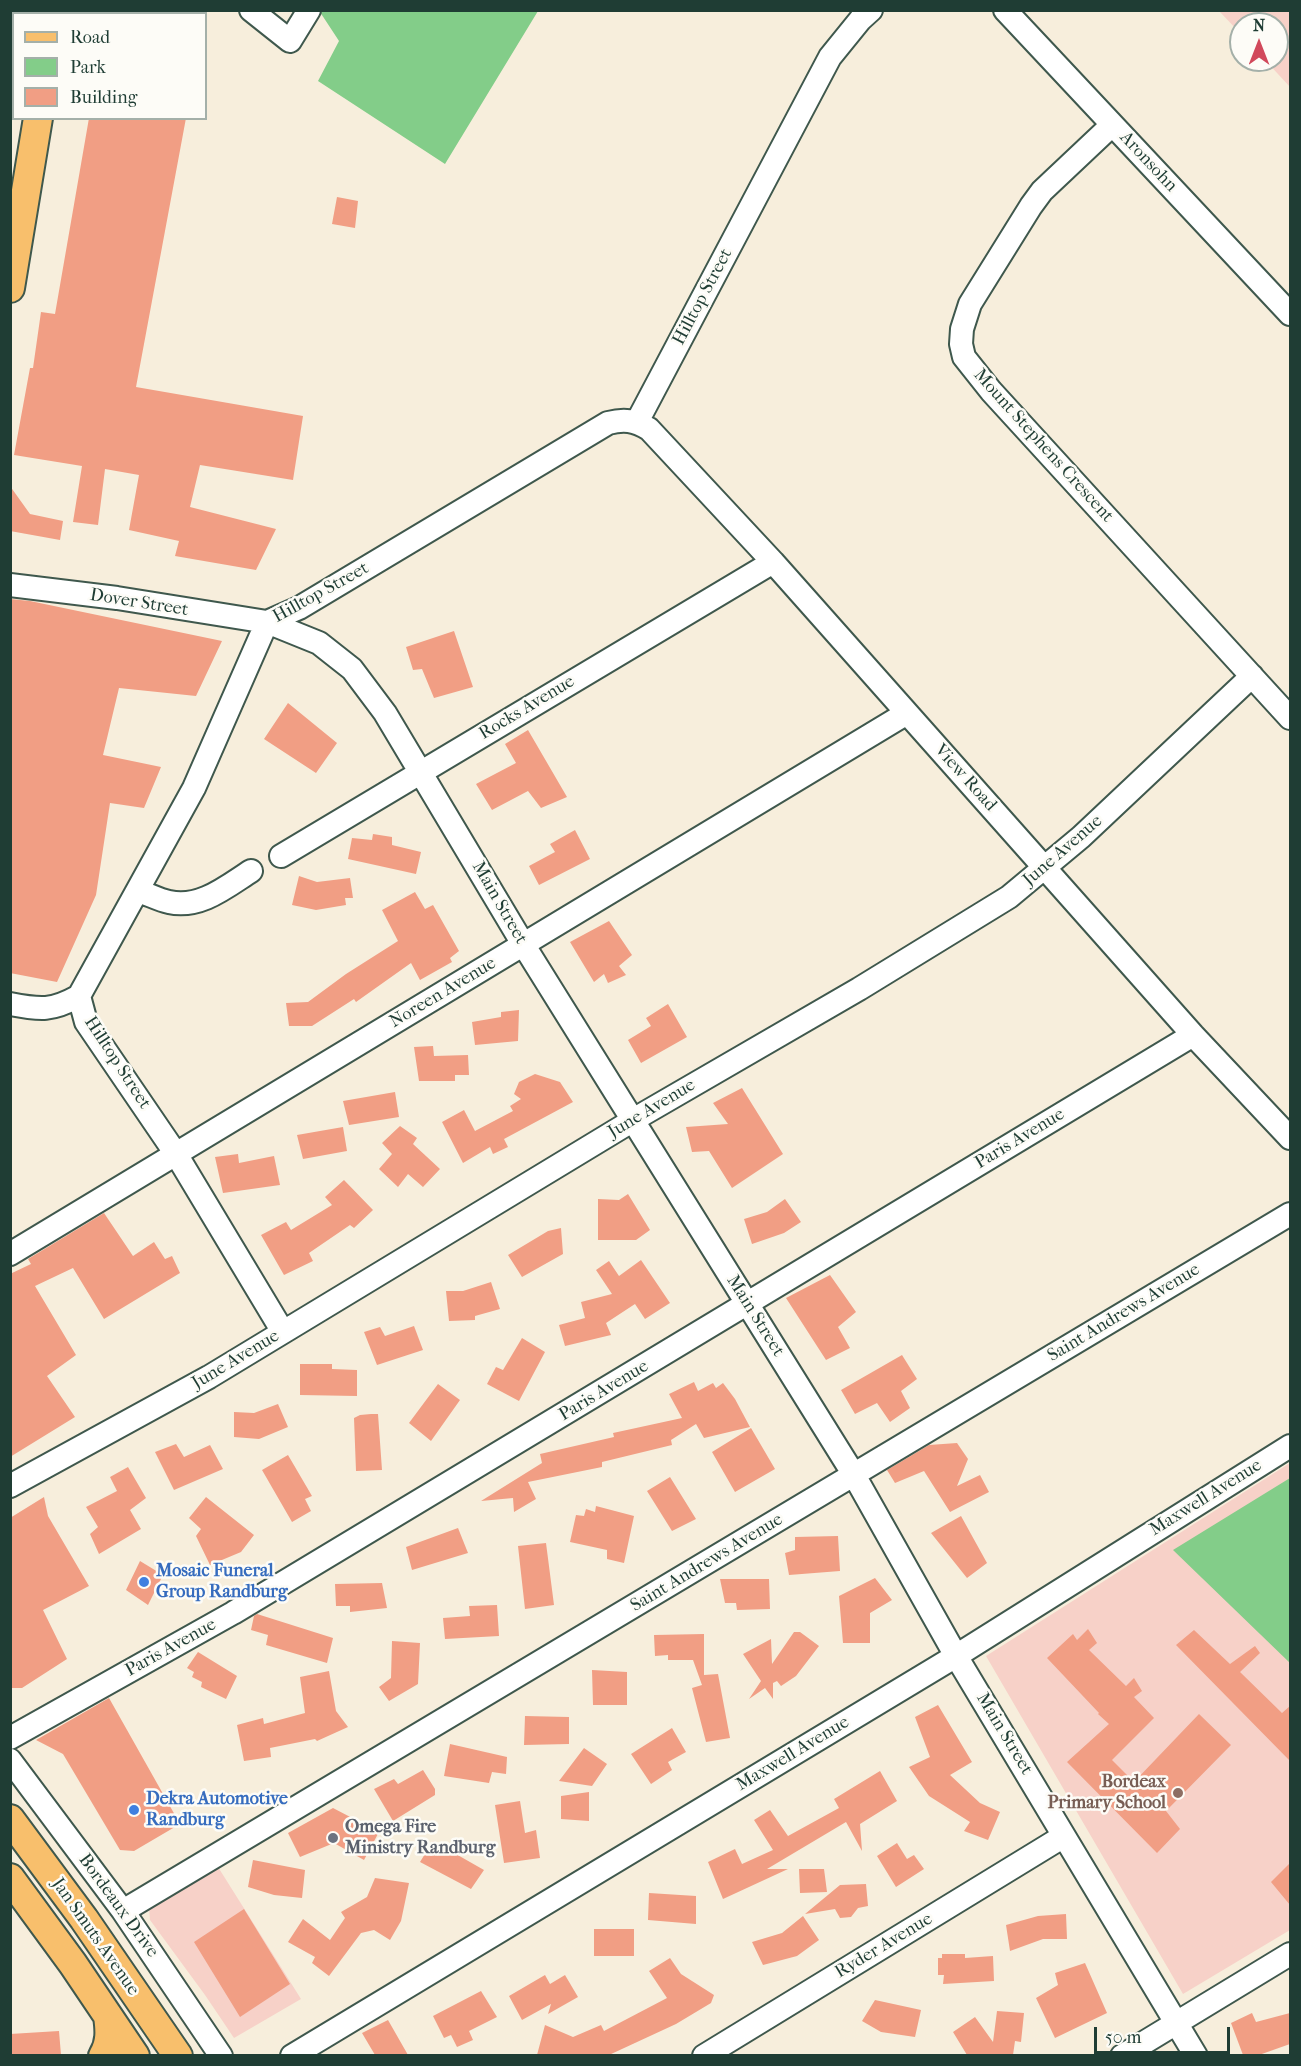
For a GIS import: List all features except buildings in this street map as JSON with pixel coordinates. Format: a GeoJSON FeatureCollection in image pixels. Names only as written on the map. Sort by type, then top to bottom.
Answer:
{"type":"FeatureCollection","features":[{"type":"Feature","properties":{"kind":"main road"},"geometry":{"type":"LineString","coordinates":[[10,288],[38,120]]}},
{"type":"Feature","properties":{"kind":"main road","name":"Jan Smuts Avenue"},"geometry":{"type":"LineString","coordinates":[[10,1819],[84,1919],[178,2055]]}},
{"type":"Feature","properties":{"kind":"main road","name":"Jan Smuts Avenue"},"geometry":{"type":"LineString","coordinates":[[10,1878],[135,2055]]}},
{"type":"Feature","properties":{"kind":"main road"},"geometry":{"type":"LineString","coordinates":[[103,2055],[110,2032],[108,2016]]}},
{"type":"Feature","properties":{"kind":"street"},"geometry":{"type":"LineString","coordinates":[[251,10],[290,41],[309,10]]}},
{"type":"Feature","properties":{"kind":"street","name":"Hilltop Street"},"geometry":{"type":"LineString","coordinates":[[283,1332],[176,1154],[86,1022],[80,996],[194,788],[267,622],[298,609],[608,423],[623,420],[637,422],[830,57],[871,10]]}},
{"type":"Feature","properties":{"kind":"street","name":"Aronsohn"},"geometry":{"type":"LineString","coordinates":[[1005,10],[1290,314]]}},
{"type":"Feature","properties":{"kind":"street","name":"Mount Stephens Crescent"},"geometry":{"type":"LineString","coordinates":[[1112,125],[1042,191],[1031,206],[970,304],[962,329],[961,344],[964,357],[991,391],[1290,718]]}},
{"type":"Feature","properties":{"kind":"street","name":"View Road"},"geometry":{"type":"LineString","coordinates":[[637,422],[649,429],[773,562],[1192,1035],[1290,1138]]}},
{"type":"Feature","properties":{"kind":"street","name":"Rocks Avenue"},"geometry":{"type":"LineString","coordinates":[[281,856],[773,562]]}},
{"type":"Feature","properties":{"kind":"street","name":"Dover Street"},"geometry":{"type":"LineString","coordinates":[[10,585],[117,598],[267,622]]}},
{"type":"Feature","properties":{"kind":"street","name":"Main Street"},"geometry":{"type":"LineString","coordinates":[[267,622],[319,643],[352,669],[385,713],[523,944],[854,1475],[956,1656],[1196,2055]]}},
{"type":"Feature","properties":{"kind":"street","name":"June Avenue"},"geometry":{"type":"LineString","coordinates":[[10,1486],[209,1377],[633,1120],[859,989],[1008,897],[1081,837],[1252,676]]}},
{"type":"Feature","properties":{"kind":"street","name":"Noreen Avenue"},"geometry":{"type":"LineString","coordinates":[[10,1254],[907,713]]}},
{"type":"Feature","properties":{"kind":"street"},"geometry":{"type":"LineString","coordinates":[[138,891],[168,902],[187,904],[210,897],[251,871]]}},
{"type":"Feature","properties":{"kind":"street"},"geometry":{"type":"LineString","coordinates":[[10,1004],[49,1009],[80,996]]}},
{"type":"Feature","properties":{"kind":"street","name":"Paris Avenue"},"geometry":{"type":"LineString","coordinates":[[10,1738],[233,1613],[1192,1035]]}},
{"type":"Feature","properties":{"kind":"street","name":"Saint Andrews Avenue"},"geometry":{"type":"LineString","coordinates":[[123,1911],[1290,1214]]}},
{"type":"Feature","properties":{"kind":"street","name":"Maxwell Avenue"},"geometry":{"type":"LineString","coordinates":[[292,2055],[956,1656],[1290,1446]]}},
{"type":"Feature","properties":{"kind":"street","name":"Bordeaux Drive"},"geometry":{"type":"LineString","coordinates":[[10,1760],[123,1911],[221,2055]]}},
{"type":"Feature","properties":{"kind":"street","name":"Ryder Avenue"},"geometry":{"type":"LineString","coordinates":[[704,2055],[1065,1836]]}},
{"type":"Feature","properties":{"kind":"street"},"geometry":{"type":"LineString","coordinates":[[1122,2055],[1290,1954]]}},
{"type":"Feature","properties":{"kind":"shaded area"},"geometry":{"type":"Polygon","coordinates":[[[1219,11],[1290,11],[1290,87],[1276,72],[1289,72],[1289,12],[1229,12],[1229,21],[1219,11]]]}},
{"type":"Feature","properties":{"kind":"shaded area","name":"Bordeax Primary School"},"geometry":{"type":"Polygon","coordinates":[[[1290,1463],[1290,1930],[1183,1994],[986,1656],[1290,1463]]]}},
{"type":"Feature","properties":{"kind":"shaded area"},"geometry":{"type":"Polygon","coordinates":[[[218,1867],[301,1999],[234,2038],[150,1920],[149,1906],[218,1867]]]}},
{"type":"Feature","properties":{"kind":"green space"},"geometry":{"type":"Polygon","coordinates":[[[322,10],[538,11],[445,164],[318,81],[339,41],[320,12],[322,10]]]}},
{"type":"Feature","properties":{"kind":"green space"},"geometry":{"type":"Polygon","coordinates":[[[1290,1478],[1290,1663],[1173,1550],[1290,1478]]]}},
{"type":"Feature","properties":{"kind":"place","name":"Mosaic Funeral Group Randburg"},"geometry":{"type":"Point","coordinates":[144,1582]}},
{"type":"Feature","properties":{"kind":"place","name":"Bordeax Primary School"},"geometry":{"type":"Point","coordinates":[1178,1793]}},
{"type":"Feature","properties":{"kind":"place","name":"Dekra Automotive Randburg"},"geometry":{"type":"Point","coordinates":[134,1810]}},
{"type":"Feature","properties":{"kind":"place","name":"Omega Fire Ministry Randburg"},"geometry":{"type":"Point","coordinates":[333,1838]}}]}
